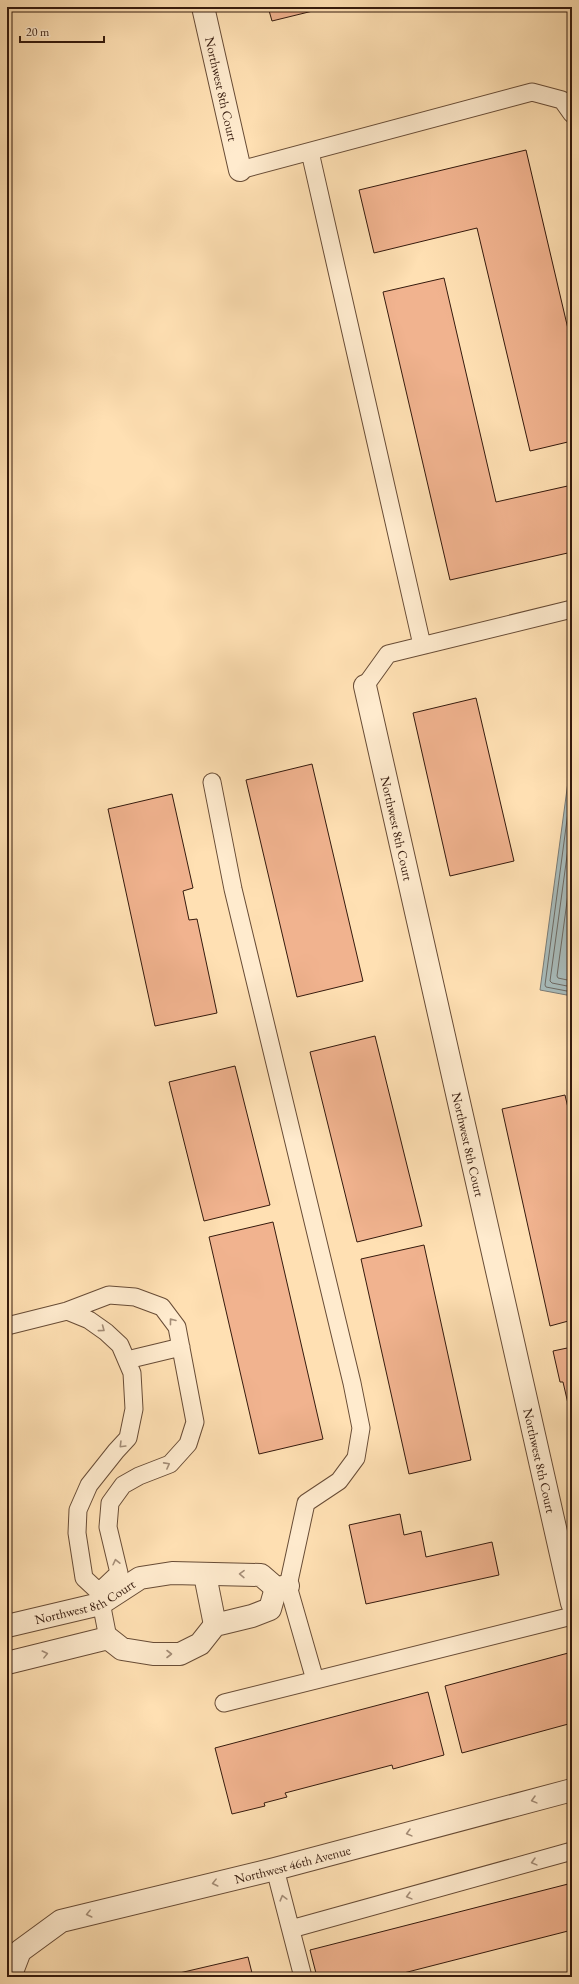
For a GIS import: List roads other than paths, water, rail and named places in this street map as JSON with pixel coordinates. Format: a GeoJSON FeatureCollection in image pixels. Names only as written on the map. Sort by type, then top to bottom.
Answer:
{"type":"FeatureCollection","features":[{"type":"Feature","properties":{"kind":"street","name":"Northwest 8th Court"},"geometry":{"type":"LineString","coordinates":[[202,7],[240,170]]}},
{"type":"Feature","properties":{"kind":"street","name":"Northwest 8th Court"},"geometry":{"type":"LineString","coordinates":[[365,686],[572,1603]]}},
{"type":"Feature","properties":{"kind":"street","name":"Northwest 8th Court"},"geometry":{"type":"LineString","coordinates":[[7,1626],[100,1598],[140,1578],[172,1573],[205,1575],[261,1575],[282,1587]]}},
{"type":"Feature","properties":{"kind":"street"},"geometry":{"type":"LineString","coordinates":[[205,1575],[216,1625]]}},
{"type":"Feature","properties":{"kind":"street"},"geometry":{"type":"LineString","coordinates":[[7,1663],[108,1638],[122,1649],[153,1654],[180,1654],[200,1644],[216,1625],[270,1609],[282,1587]]}},
{"type":"Feature","properties":{"kind":"street","name":"Northwest 46th Avenue"},"geometry":{"type":"LineString","coordinates":[[10,1977],[20,1951],[61,1921],[275,1869],[572,1790]]}},
{"type":"Feature","properties":{"kind":"lane"},"geometry":{"type":"LineString","coordinates":[[240,170],[532,92],[562,100],[572,114]]}},
{"type":"Feature","properties":{"kind":"lane"},"geometry":{"type":"LineString","coordinates":[[310,152],[422,645]]}},
{"type":"Feature","properties":{"kind":"lane"},"geometry":{"type":"LineString","coordinates":[[365,686],[388,654],[572,609]]}},
{"type":"Feature","properties":{"kind":"lane"},"geometry":{"type":"LineString","coordinates":[[212,782],[233,889],[349,1368],[361,1428],[356,1458],[339,1482],[306,1503],[282,1587],[315,1680]]}},
{"type":"Feature","properties":{"kind":"lane"},"geometry":{"type":"LineString","coordinates":[[7,1326],[67,1311],[109,1295],[135,1297],[162,1307],[177,1327],[194,1422],[188,1444],[170,1464],[139,1476],[123,1485],[110,1503],[108,1527],[119,1573],[100,1598]]}},
{"type":"Feature","properties":{"kind":"lane"},"geometry":{"type":"LineString","coordinates":[[67,1311],[89,1320],[106,1332],[120,1345],[132,1373],[134,1409],[128,1438],[89,1485],[78,1510],[77,1533],[84,1578],[100,1598],[108,1638]]}},
{"type":"Feature","properties":{"kind":"lane"},"geometry":{"type":"LineString","coordinates":[[126,1360],[181,1348]]}},
{"type":"Feature","properties":{"kind":"lane"},"geometry":{"type":"LineString","coordinates":[[224,1703],[572,1616]]}},
{"type":"Feature","properties":{"kind":"lane"},"geometry":{"type":"LineString","coordinates":[[291,1929],[572,1851]]}},
{"type":"Feature","properties":{"kind":"lane"},"geometry":{"type":"LineString","coordinates":[[275,1869],[302,1977]]}},
{"type":"Feature","properties":{"kind":"water"},"geometry":{"type":"Polygon","coordinates":[[[572,752],[572,996],[540,990],[572,752]]]}}]}
